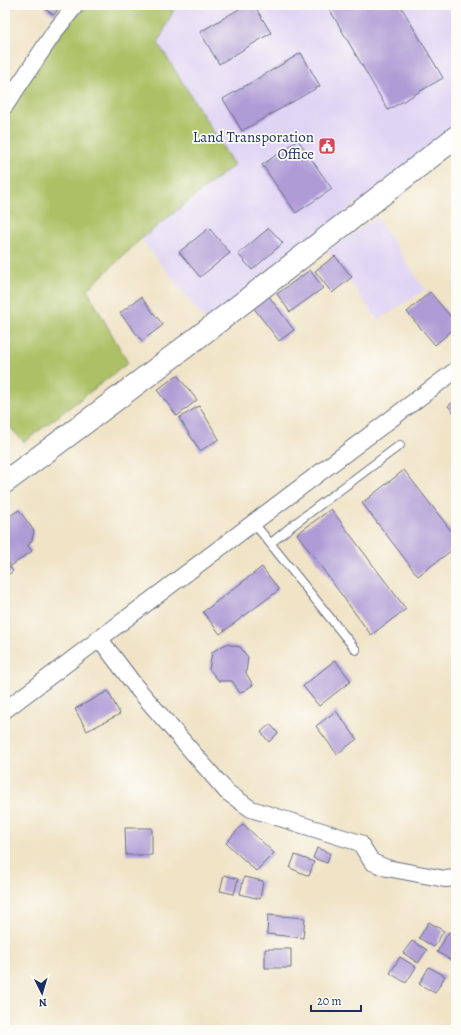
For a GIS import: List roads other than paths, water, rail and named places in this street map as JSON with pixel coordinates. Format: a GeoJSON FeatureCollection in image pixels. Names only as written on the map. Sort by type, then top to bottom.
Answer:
{"type":"FeatureCollection","features":[{"type":"Feature","properties":{"kind":"street"},"geometry":{"type":"LineString","coordinates":[[5,106],[56,31],[76,5]]}},
{"type":"Feature","properties":{"kind":"street"},"geometry":{"type":"LineString","coordinates":[[5,482],[231,312],[456,137]]}},
{"type":"Feature","properties":{"kind":"street"},"geometry":{"type":"LineString","coordinates":[[5,710],[456,370]]}},
{"type":"Feature","properties":{"kind":"street"},"geometry":{"type":"LineString","coordinates":[[99,638],[136,687],[227,792],[251,810],[360,843],[372,862],[387,868],[445,879],[456,878]]}},
{"type":"Feature","properties":{"kind":"lane"},"geometry":{"type":"LineString","coordinates":[[271,544],[293,525],[400,445]]}},
{"type":"Feature","properties":{"kind":"lane"},"geometry":{"type":"LineString","coordinates":[[253,522],[356,650]]}},
{"type":"Feature","properties":{"kind":"place","name":"Land Transporation Office"},"geometry":{"type":"Point","coordinates":[327,146]}}]}
